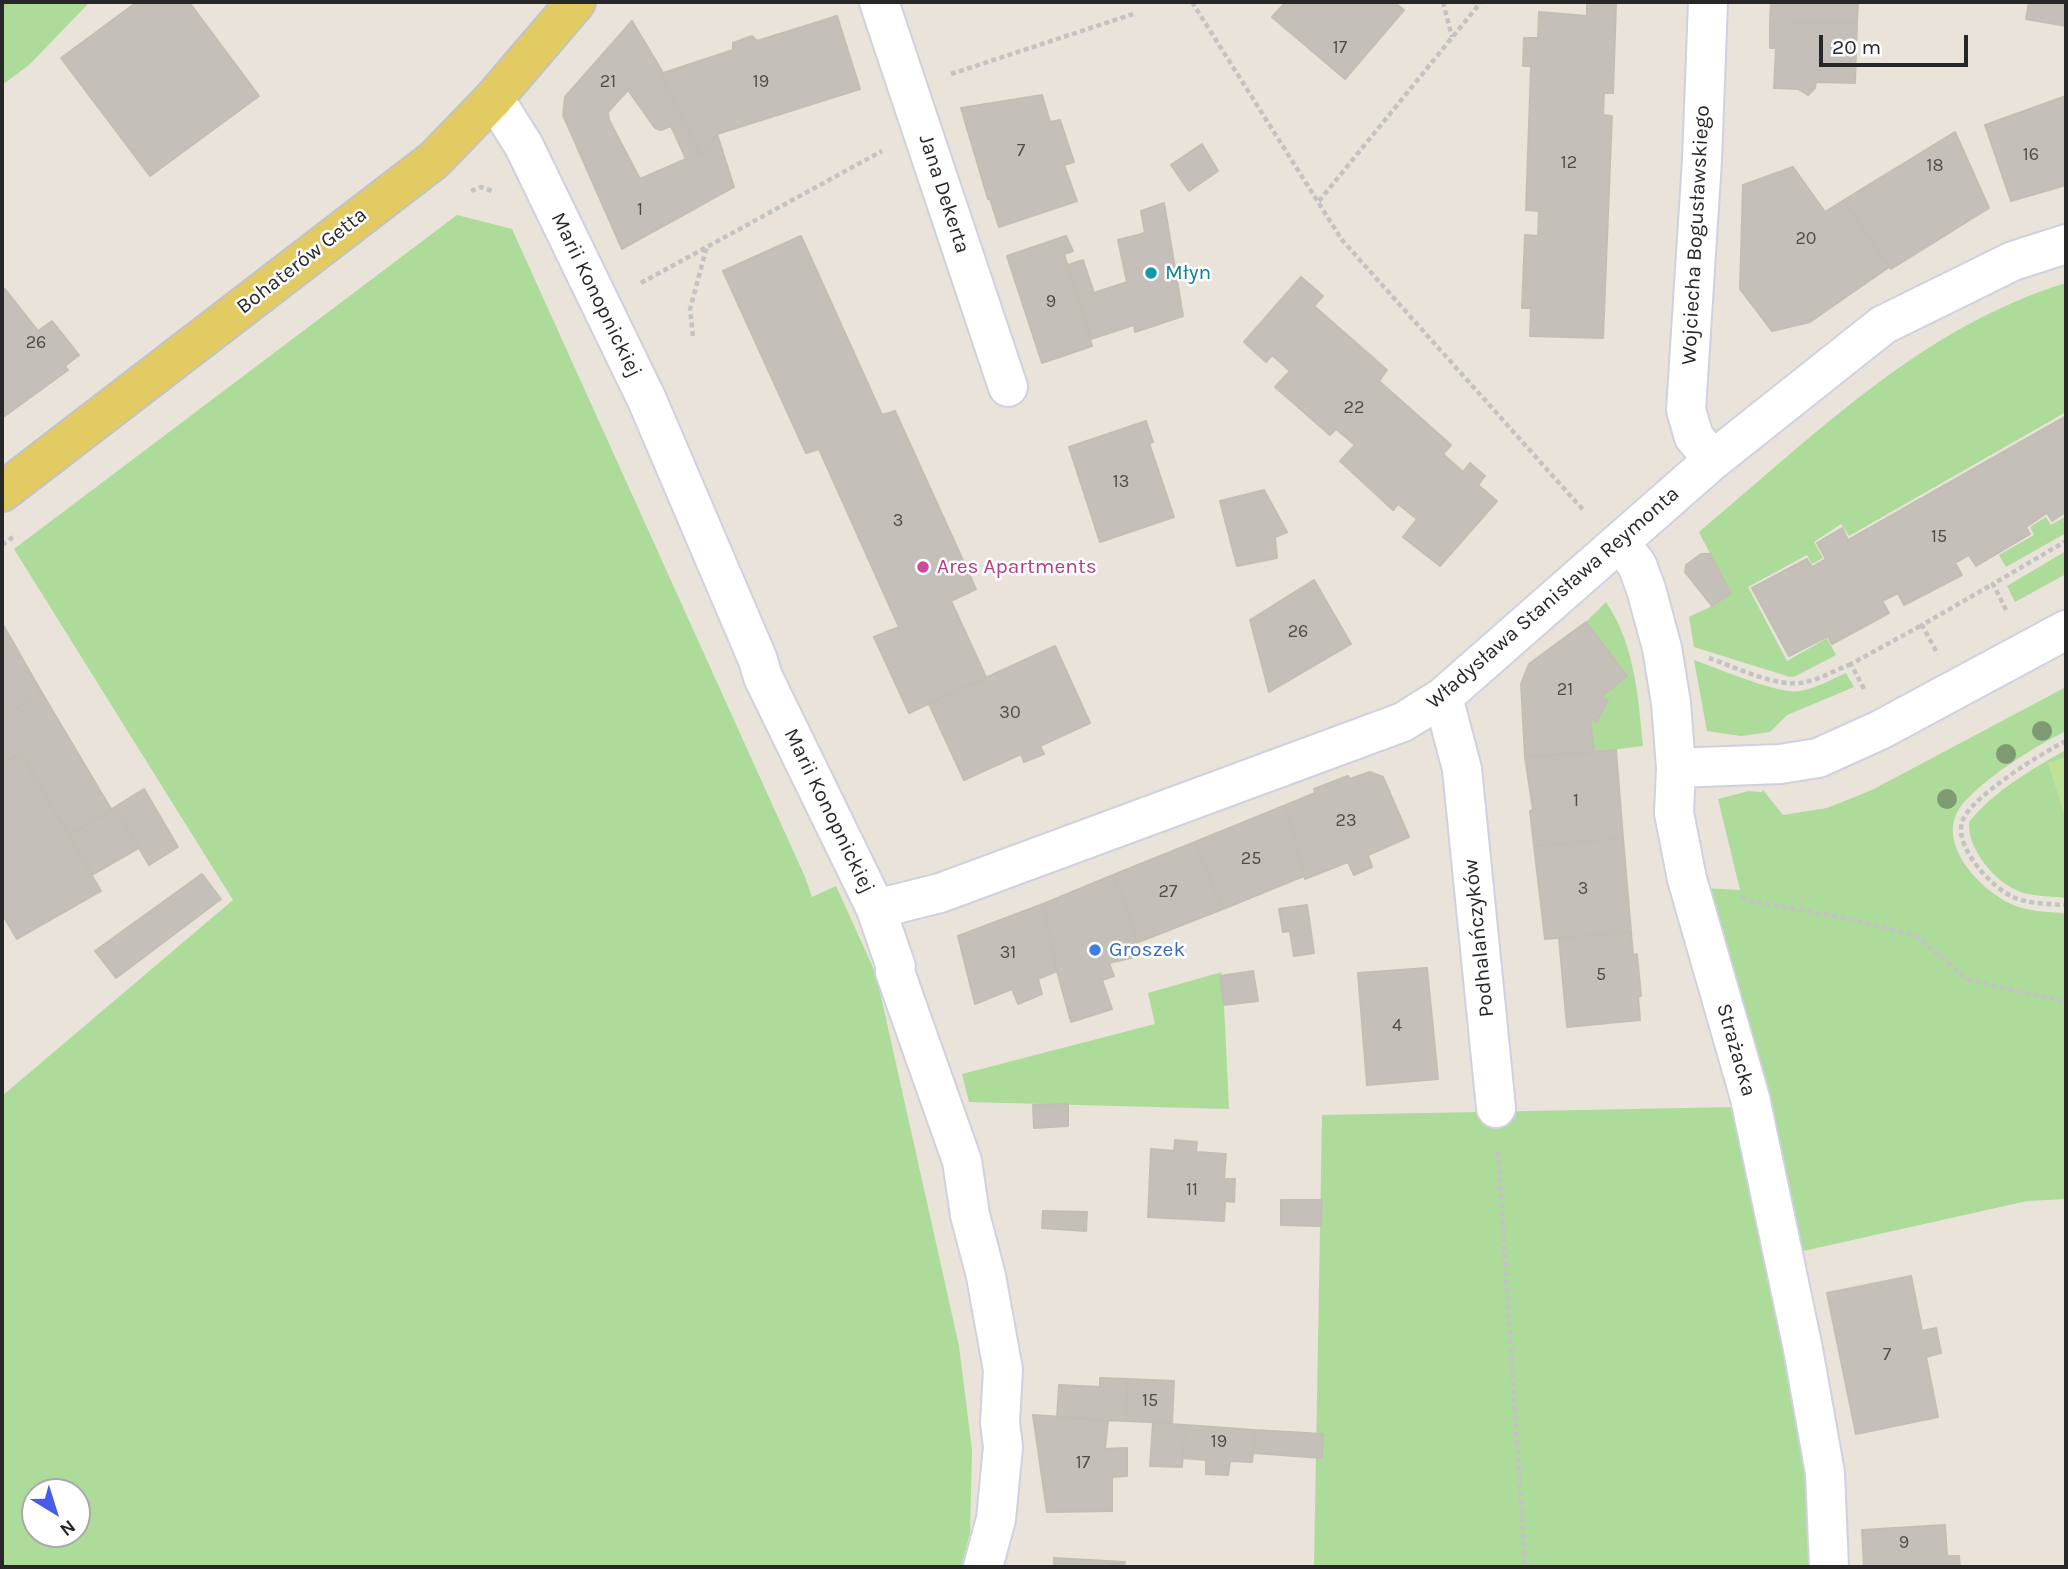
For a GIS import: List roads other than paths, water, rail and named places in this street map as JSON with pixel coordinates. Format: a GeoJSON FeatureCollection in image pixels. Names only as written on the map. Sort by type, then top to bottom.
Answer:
{"type":"FeatureCollection","features":[{"type":"Feature","properties":{"kind":"main road","name":"Bohaterów Getta"},"geometry":{"type":"LineString","coordinates":[[2,492],[434,160],[494,98],[576,2]]}},
{"type":"Feature","properties":{"kind":"street","name":"Jana Dekerta"},"geometry":{"type":"LineString","coordinates":[[879,2],[1008,387]]}},
{"type":"Feature","properties":{"kind":"street","name":"Wojciecha Bogusławskiego"},"geometry":{"type":"LineString","coordinates":[[1708,2],[1702,160],[1686,410],[1694,437],[1713,460]]}},
{"type":"Feature","properties":{"kind":"street","name":"Marii Konopnickiej"},"geometry":{"type":"LineString","coordinates":[[494,98],[524,146],[646,400],[763,677],[876,909],[897,967],[895,972],[961,1161],[1003,1370],[1000,1422],[1003,1447],[996,1519],[983,1567]]}},
{"type":"Feature","properties":{"kind":"street","name":"Władysława Stanisława Reymonta"},"geometry":{"type":"LineString","coordinates":[[876,909],[950,890],[1394,726],[1443,697],[1713,460],[1883,325],[2013,261],[2066,244]]}},
{"type":"Feature","properties":{"kind":"street","name":"Strażacka"},"geometry":{"type":"LineString","coordinates":[[1620,542],[1637,565],[1662,648],[1671,703],[1676,768],[1674,813],[1687,879],[1750,1098],[1803,1349],[1825,1474],[1829,1567]]}},
{"type":"Feature","properties":{"kind":"street"},"geometry":{"type":"LineString","coordinates":[[1676,768],[1780,764],[1818,758],[1880,730],[2066,630]]}},
{"type":"Feature","properties":{"kind":"street","name":"Podhalańczyków"},"geometry":{"type":"LineString","coordinates":[[1443,697],[1462,769],[1496,1108]]}},
{"type":"Feature","properties":{"kind":"place","name":"Młyn"},"geometry":{"type":"Point","coordinates":[1151,273]}},
{"type":"Feature","properties":{"kind":"place","name":"Ares Apartments"},"geometry":{"type":"Point","coordinates":[923,567]}},
{"type":"Feature","properties":{"kind":"place","name":"Groszek"},"geometry":{"type":"Point","coordinates":[1095,950]}}]}
